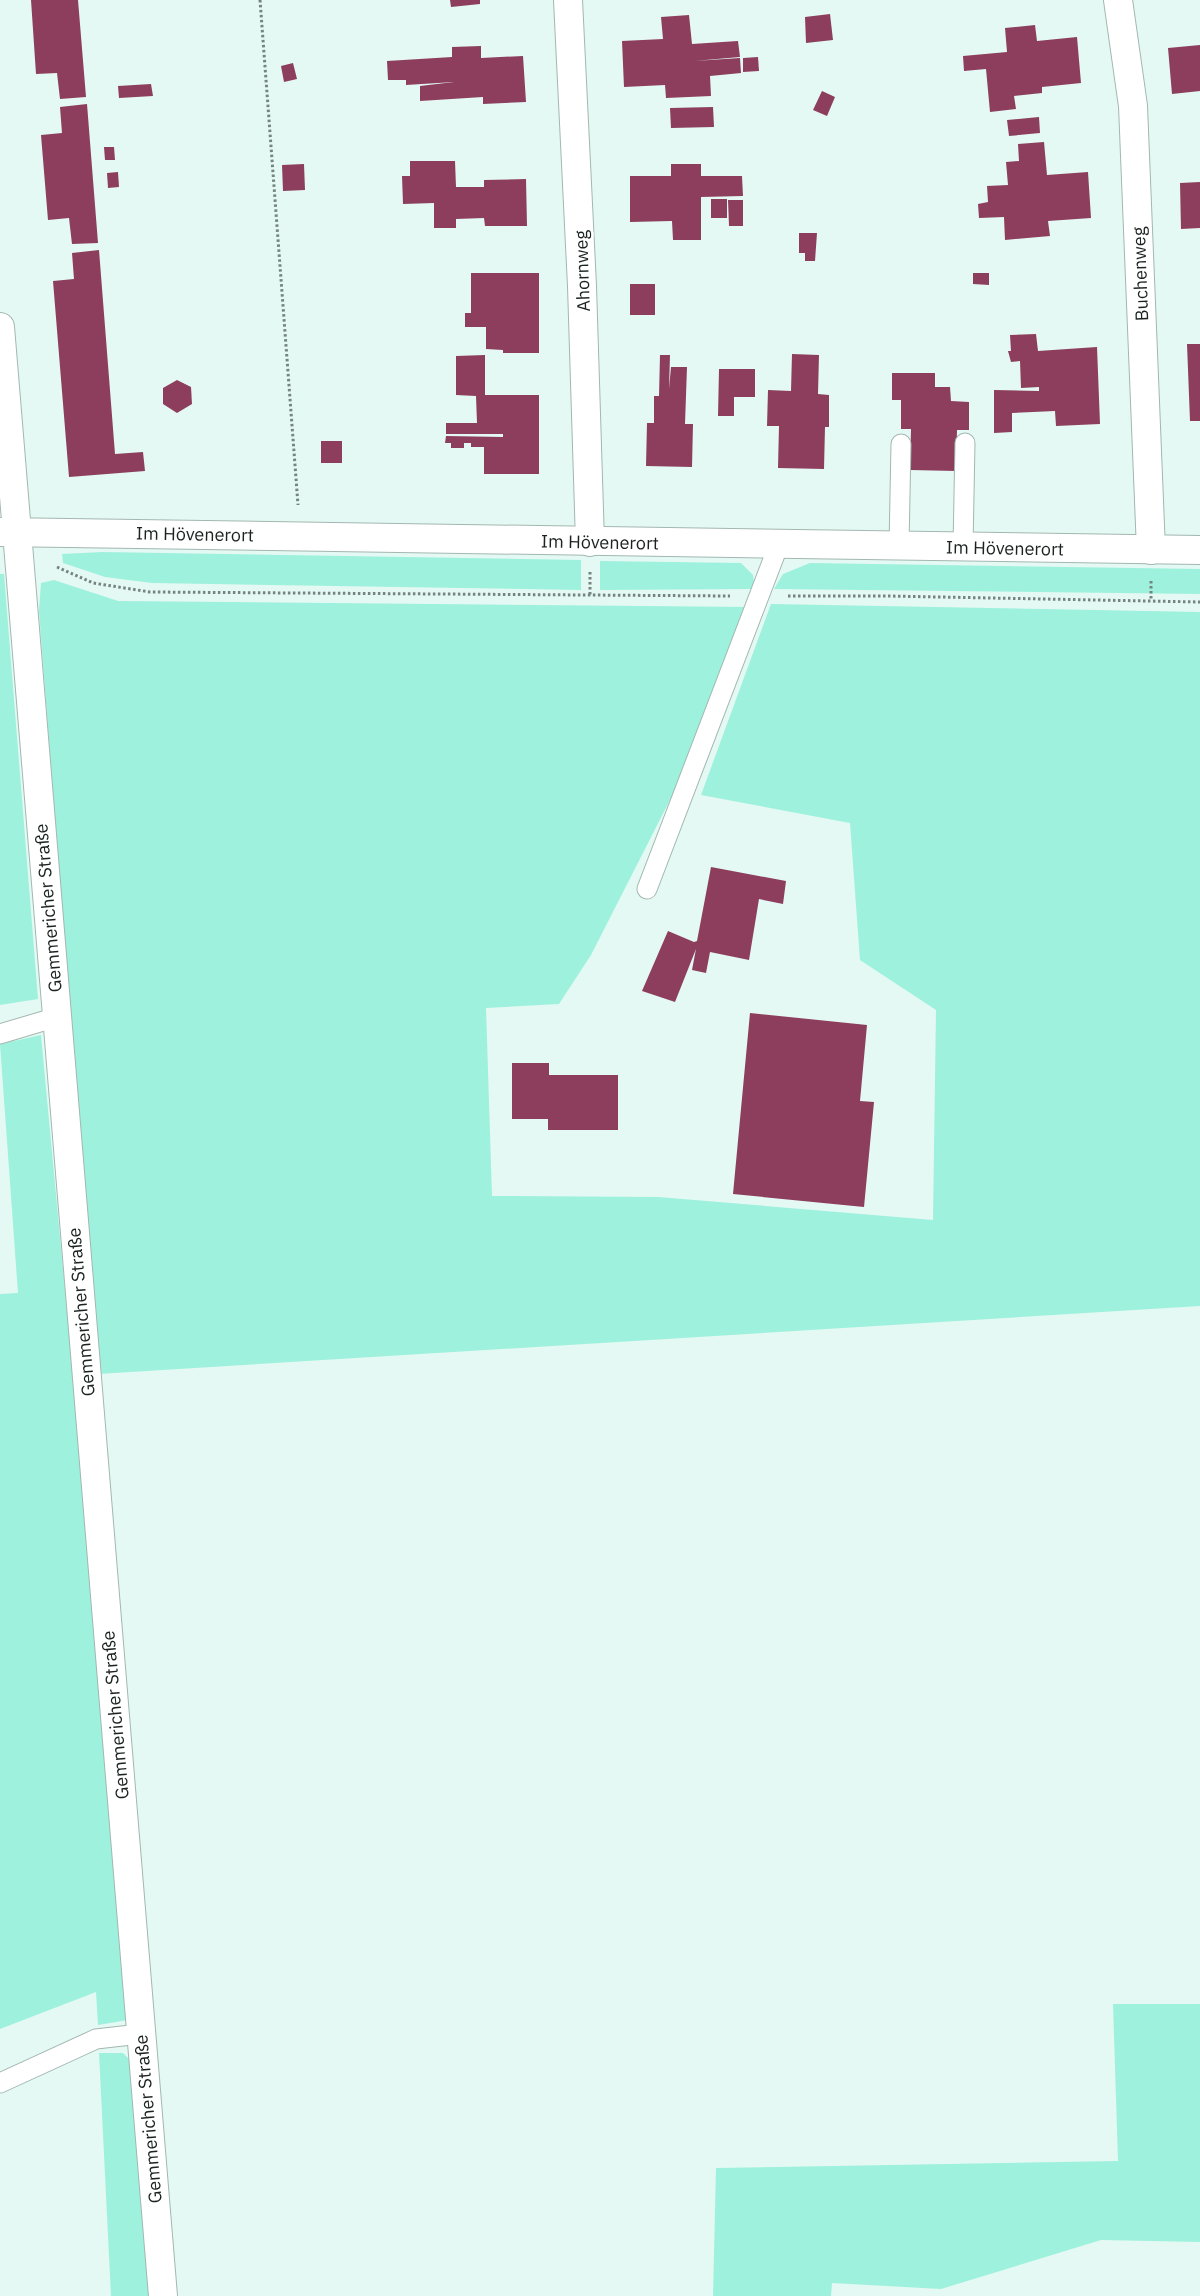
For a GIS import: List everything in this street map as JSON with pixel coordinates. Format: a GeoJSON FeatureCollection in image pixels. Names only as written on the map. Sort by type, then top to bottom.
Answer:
{"type":"FeatureCollection","features":[{"type":"Feature","properties":{"kind":"street","name":"Ahornweg"},"geometry":{"type":"LineString","coordinates":[[568,0],[582,276],[590,542]]}},
{"type":"Feature","properties":{"kind":"street","name":"Buchenweg"},"geometry":{"type":"LineString","coordinates":[[1118,0],[1133,106],[1151,550]]}},
{"type":"Feature","properties":{"kind":"street","name":"Gemmericher Straße"},"geometry":{"type":"LineString","coordinates":[[0,327],[8,532],[19,563],[163,2296]]}},
{"type":"Feature","properties":{"kind":"street","name":"Im Hövenerort"},"geometry":{"type":"LineString","coordinates":[[8,532],[1200,550]]}},
{"type":"Feature","properties":{"kind":"lane"},"geometry":{"type":"LineString","coordinates":[[963,547],[965,443]]}},
{"type":"Feature","properties":{"kind":"lane"},"geometry":{"type":"LineString","coordinates":[[899,546],[901,444]]}},
{"type":"Feature","properties":{"kind":"lane"},"geometry":{"type":"LineString","coordinates":[[647,888],[761,596],[779,544]]}},
{"type":"Feature","properties":{"kind":"lane"},"geometry":{"type":"LineString","coordinates":[[0,1034],[57,1017]]}},
{"type":"Feature","properties":{"kind":"lane"},"geometry":{"type":"LineString","coordinates":[[0,2083],[96,2039],[140,2034]]}},
{"type":"Feature","properties":{"kind":"path"},"geometry":{"type":"LineString","coordinates":[[260,0],[299,536]]}},
{"type":"Feature","properties":{"kind":"path"},"geometry":{"type":"LineString","coordinates":[[19,563],[50,564],[93,583],[150,592],[590,597],[887,596],[1200,602]]}},
{"type":"Feature","properties":{"kind":"green space"},"geometry":{"type":"Polygon","coordinates":[[[102,552],[581,560],[581,590],[152,583],[105,577],[63,563],[62,554],[102,552]]]}},
{"type":"Feature","properties":{"kind":"green space"},"geometry":{"type":"Polygon","coordinates":[[[600,561],[741,563],[753,575],[755,589],[600,590],[600,561]]]}},
{"type":"Feature","properties":{"kind":"green space"},"geometry":{"type":"Polygon","coordinates":[[[810,563],[1200,569],[1200,594],[774,589],[783,574],[810,563]]]}},
{"type":"Feature","properties":{"kind":"green space"},"geometry":{"type":"Polygon","coordinates":[[[0,574],[4,574],[38,999],[0,1005],[0,574]]]}},
{"type":"Feature","properties":{"kind":"green space"},"geometry":{"type":"Polygon","coordinates":[[[54,580],[118,601],[750,607],[675,790],[591,955],[559,1004],[486,1008],[492,1196],[658,1197],[933,1220],[936,1010],[860,960],[850,823],[701,795],[771,604],[1200,612],[1200,1306],[98,1374],[39,611],[41,583],[54,580]]]}},
{"type":"Feature","properties":{"kind":"green space"},"geometry":{"type":"Polygon","coordinates":[[[41,1035],[100,1662],[128,2020],[98,2025],[96,1992],[0,2029],[0,1294],[18,1293],[0,1044],[41,1035]]]}},
{"type":"Feature","properties":{"kind":"green space"},"geometry":{"type":"Polygon","coordinates":[[[1113,2004],[1200,2004],[1200,2242],[1101,2240],[941,2289],[832,2283],[831,2296],[713,2296],[716,2168],[1118,2161],[1113,2004]]]}},
{"type":"Feature","properties":{"kind":"green space"},"geometry":{"type":"Polygon","coordinates":[[[99,2053],[123,2053],[133,2063],[151,2296],[111,2296],[99,2053]]]}},
{"type":"Feature","properties":{"kind":"building"},"geometry":{"type":"Polygon","coordinates":[[[31,0],[78,0],[86,97],[60,99],[57,73],[36,74],[31,0]]]}},
{"type":"Feature","properties":{"kind":"building"},"geometry":{"type":"Polygon","coordinates":[[[450,0],[480,0],[480,4],[451,7],[450,0]]]}},
{"type":"Feature","properties":{"kind":"building"},"geometry":{"type":"Polygon","coordinates":[[[830,14],[833,40],[806,43],[805,17],[830,14]]]}},
{"type":"Feature","properties":{"kind":"building"},"geometry":{"type":"Polygon","coordinates":[[[689,15],[692,44],[738,41],[740,57],[694,61],[740,58],[741,73],[710,76],[711,96],[666,98],[665,85],[624,87],[622,41],[663,39],[661,17],[689,15]]]}},
{"type":"Feature","properties":{"kind":"building"},"geometry":{"type":"Polygon","coordinates":[[[1035,25],[1037,41],[1077,37],[1081,83],[1042,87],[1042,93],[1014,96],[1016,109],[990,112],[986,69],[964,71],[963,56],[1007,52],[1005,28],[1035,25]]]}},
{"type":"Feature","properties":{"kind":"building"},"geometry":{"type":"Polygon","coordinates":[[[1200,45],[1200,91],[1172,94],[1168,48],[1200,45]]]}},
{"type":"Feature","properties":{"kind":"building"},"geometry":{"type":"Polygon","coordinates":[[[481,46],[481,58],[523,56],[526,102],[483,104],[483,97],[420,101],[420,86],[454,82],[406,85],[406,80],[388,80],[387,61],[452,57],[452,47],[481,46]]]}},
{"type":"Feature","properties":{"kind":"building"},"geometry":{"type":"Polygon","coordinates":[[[758,57],[759,71],[743,72],[743,58],[758,57]]]}},
{"type":"Feature","properties":{"kind":"building"},"geometry":{"type":"Polygon","coordinates":[[[293,63],[297,79],[284,82],[281,66],[293,63]]]}},
{"type":"Feature","properties":{"kind":"building"},"geometry":{"type":"Polygon","coordinates":[[[151,84],[153,96],[119,98],[118,86],[151,84]]]}},
{"type":"Feature","properties":{"kind":"building"},"geometry":{"type":"Polygon","coordinates":[[[822,91],[835,97],[827,116],[813,110],[822,91]]]}},
{"type":"Feature","properties":{"kind":"building"},"geometry":{"type":"Polygon","coordinates":[[[87,104],[98,243],[72,244],[69,218],[48,220],[41,135],[62,133],[60,107],[87,104]]]}},
{"type":"Feature","properties":{"kind":"building"},"geometry":{"type":"Polygon","coordinates":[[[713,107],[714,127],[671,128],[670,108],[713,107]]]}},
{"type":"Feature","properties":{"kind":"building"},"geometry":{"type":"Polygon","coordinates":[[[1039,117],[1040,133],[1009,136],[1007,120],[1039,117]]]}},
{"type":"Feature","properties":{"kind":"building"},"geometry":{"type":"Polygon","coordinates":[[[1044,142],[1047,175],[1088,172],[1091,218],[1048,221],[1050,236],[1005,240],[1004,217],[979,218],[978,204],[988,202],[987,186],[1008,185],[1006,162],[1019,161],[1018,144],[1044,142]]]}},
{"type":"Feature","properties":{"kind":"building"},"geometry":{"type":"Polygon","coordinates":[[[104,147],[114,147],[115,160],[105,160],[104,147]]]}},
{"type":"Feature","properties":{"kind":"building"},"geometry":{"type":"Polygon","coordinates":[[[410,161],[455,161],[456,187],[484,187],[484,180],[526,179],[527,226],[485,226],[484,218],[456,219],[456,228],[434,228],[434,203],[403,204],[402,176],[410,176],[410,161]]]}},
{"type":"Feature","properties":{"kind":"building"},"geometry":{"type":"Polygon","coordinates":[[[304,164],[305,190],[283,191],[282,165],[304,164]]]}},
{"type":"Feature","properties":{"kind":"building"},"geometry":{"type":"Polygon","coordinates":[[[671,164],[701,164],[701,176],[742,176],[743,196],[701,197],[701,240],[673,240],[672,221],[630,222],[630,176],[671,176],[671,164]]]}},
{"type":"Feature","properties":{"kind":"building"},"geometry":{"type":"Polygon","coordinates":[[[118,172],[119,187],[108,188],[107,173],[118,172]]]}},
{"type":"Feature","properties":{"kind":"building"},"geometry":{"type":"Polygon","coordinates":[[[1200,182],[1200,228],[1181,229],[1180,183],[1200,182]]]}},
{"type":"Feature","properties":{"kind":"building"},"geometry":{"type":"Polygon","coordinates":[[[711,199],[727,199],[727,218],[711,218],[711,199]]]}},
{"type":"Feature","properties":{"kind":"building"},"geometry":{"type":"Polygon","coordinates":[[[728,200],[743,200],[743,226],[729,226],[728,200]]]}},
{"type":"Feature","properties":{"kind":"building"},"geometry":{"type":"Polygon","coordinates":[[[799,233],[817,233],[815,261],[805,261],[805,253],[799,253],[799,233]]]}},
{"type":"Feature","properties":{"kind":"building"},"geometry":{"type":"Polygon","coordinates":[[[99,250],[115,454],[143,452],[145,471],[69,477],[53,281],[74,279],[72,253],[99,250]]]}},
{"type":"Feature","properties":{"kind":"building"},"geometry":{"type":"Polygon","coordinates":[[[471,273],[539,273],[539,353],[503,353],[503,350],[486,349],[486,327],[465,327],[465,313],[471,313],[471,273]]]}},
{"type":"Feature","properties":{"kind":"building"},"geometry":{"type":"Polygon","coordinates":[[[973,273],[989,273],[989,285],[973,284],[973,273]]]}},
{"type":"Feature","properties":{"kind":"building"},"geometry":{"type":"Polygon","coordinates":[[[630,284],[655,284],[655,315],[630,315],[630,284]]]}},
{"type":"Feature","properties":{"kind":"building"},"geometry":{"type":"Polygon","coordinates":[[[1036,334],[1038,351],[1097,347],[1100,424],[1056,426],[1055,411],[1012,413],[1012,432],[994,433],[994,390],[1039,391],[1039,387],[1021,388],[1020,361],[1011,362],[1008,351],[1011,351],[1010,335],[1036,334]]]}},
{"type":"Feature","properties":{"kind":"building"},"geometry":{"type":"Polygon","coordinates":[[[1187,344],[1200,344],[1200,421],[1190,421],[1187,344]]]}},
{"type":"Feature","properties":{"kind":"building"},"geometry":{"type":"Polygon","coordinates":[[[792,354],[819,355],[818,394],[829,395],[829,427],[825,427],[824,469],[778,468],[779,426],[767,426],[768,390],[791,391],[792,354]]]}},
{"type":"Feature","properties":{"kind":"building"},"geometry":{"type":"Polygon","coordinates":[[[485,355],[485,395],[539,395],[539,474],[484,474],[484,447],[471,447],[471,443],[464,443],[464,448],[451,448],[451,443],[445,443],[446,436],[503,437],[503,434],[446,434],[446,423],[477,423],[476,396],[456,395],[456,356],[485,355]]]}},
{"type":"Feature","properties":{"kind":"building"},"geometry":{"type":"Polygon","coordinates":[[[660,355],[670,355],[669,389],[671,367],[687,367],[685,424],[693,424],[692,467],[646,466],[647,423],[654,423],[654,396],[659,396],[660,355]]]}},
{"type":"Feature","properties":{"kind":"building"},"geometry":{"type":"Polygon","coordinates":[[[719,369],[755,369],[755,397],[734,397],[734,416],[718,416],[719,369]]]}},
{"type":"Feature","properties":{"kind":"building"},"geometry":{"type":"Polygon","coordinates":[[[892,373],[935,373],[935,387],[950,387],[951,401],[969,402],[969,430],[957,430],[956,471],[910,470],[911,429],[901,429],[901,400],[892,400],[892,373]]]}},
{"type":"Feature","properties":{"kind":"building"},"geometry":{"type":"Polygon","coordinates":[[[177,380],[191,387],[192,404],[177,413],[163,404],[163,388],[177,380]]]}},
{"type":"Feature","properties":{"kind":"building"},"geometry":{"type":"Polygon","coordinates":[[[321,441],[342,441],[342,463],[321,463],[321,441]]]}},
{"type":"Feature","properties":{"kind":"building"},"geometry":{"type":"Polygon","coordinates":[[[711,867],[786,881],[783,904],[759,899],[749,960],[710,952],[706,973],[692,970],[696,949],[675,1002],[642,991],[668,931],[694,942],[697,941],[711,867]]]}},
{"type":"Feature","properties":{"kind":"building"},"geometry":{"type":"Polygon","coordinates":[[[750,1013],[867,1025],[860,1101],[874,1102],[864,1207],[733,1194],[750,1013]]]}},
{"type":"Feature","properties":{"kind":"building"},"geometry":{"type":"Polygon","coordinates":[[[512,1063],[549,1063],[549,1075],[618,1075],[618,1130],[548,1130],[548,1119],[512,1119],[512,1063]]]}}]}
